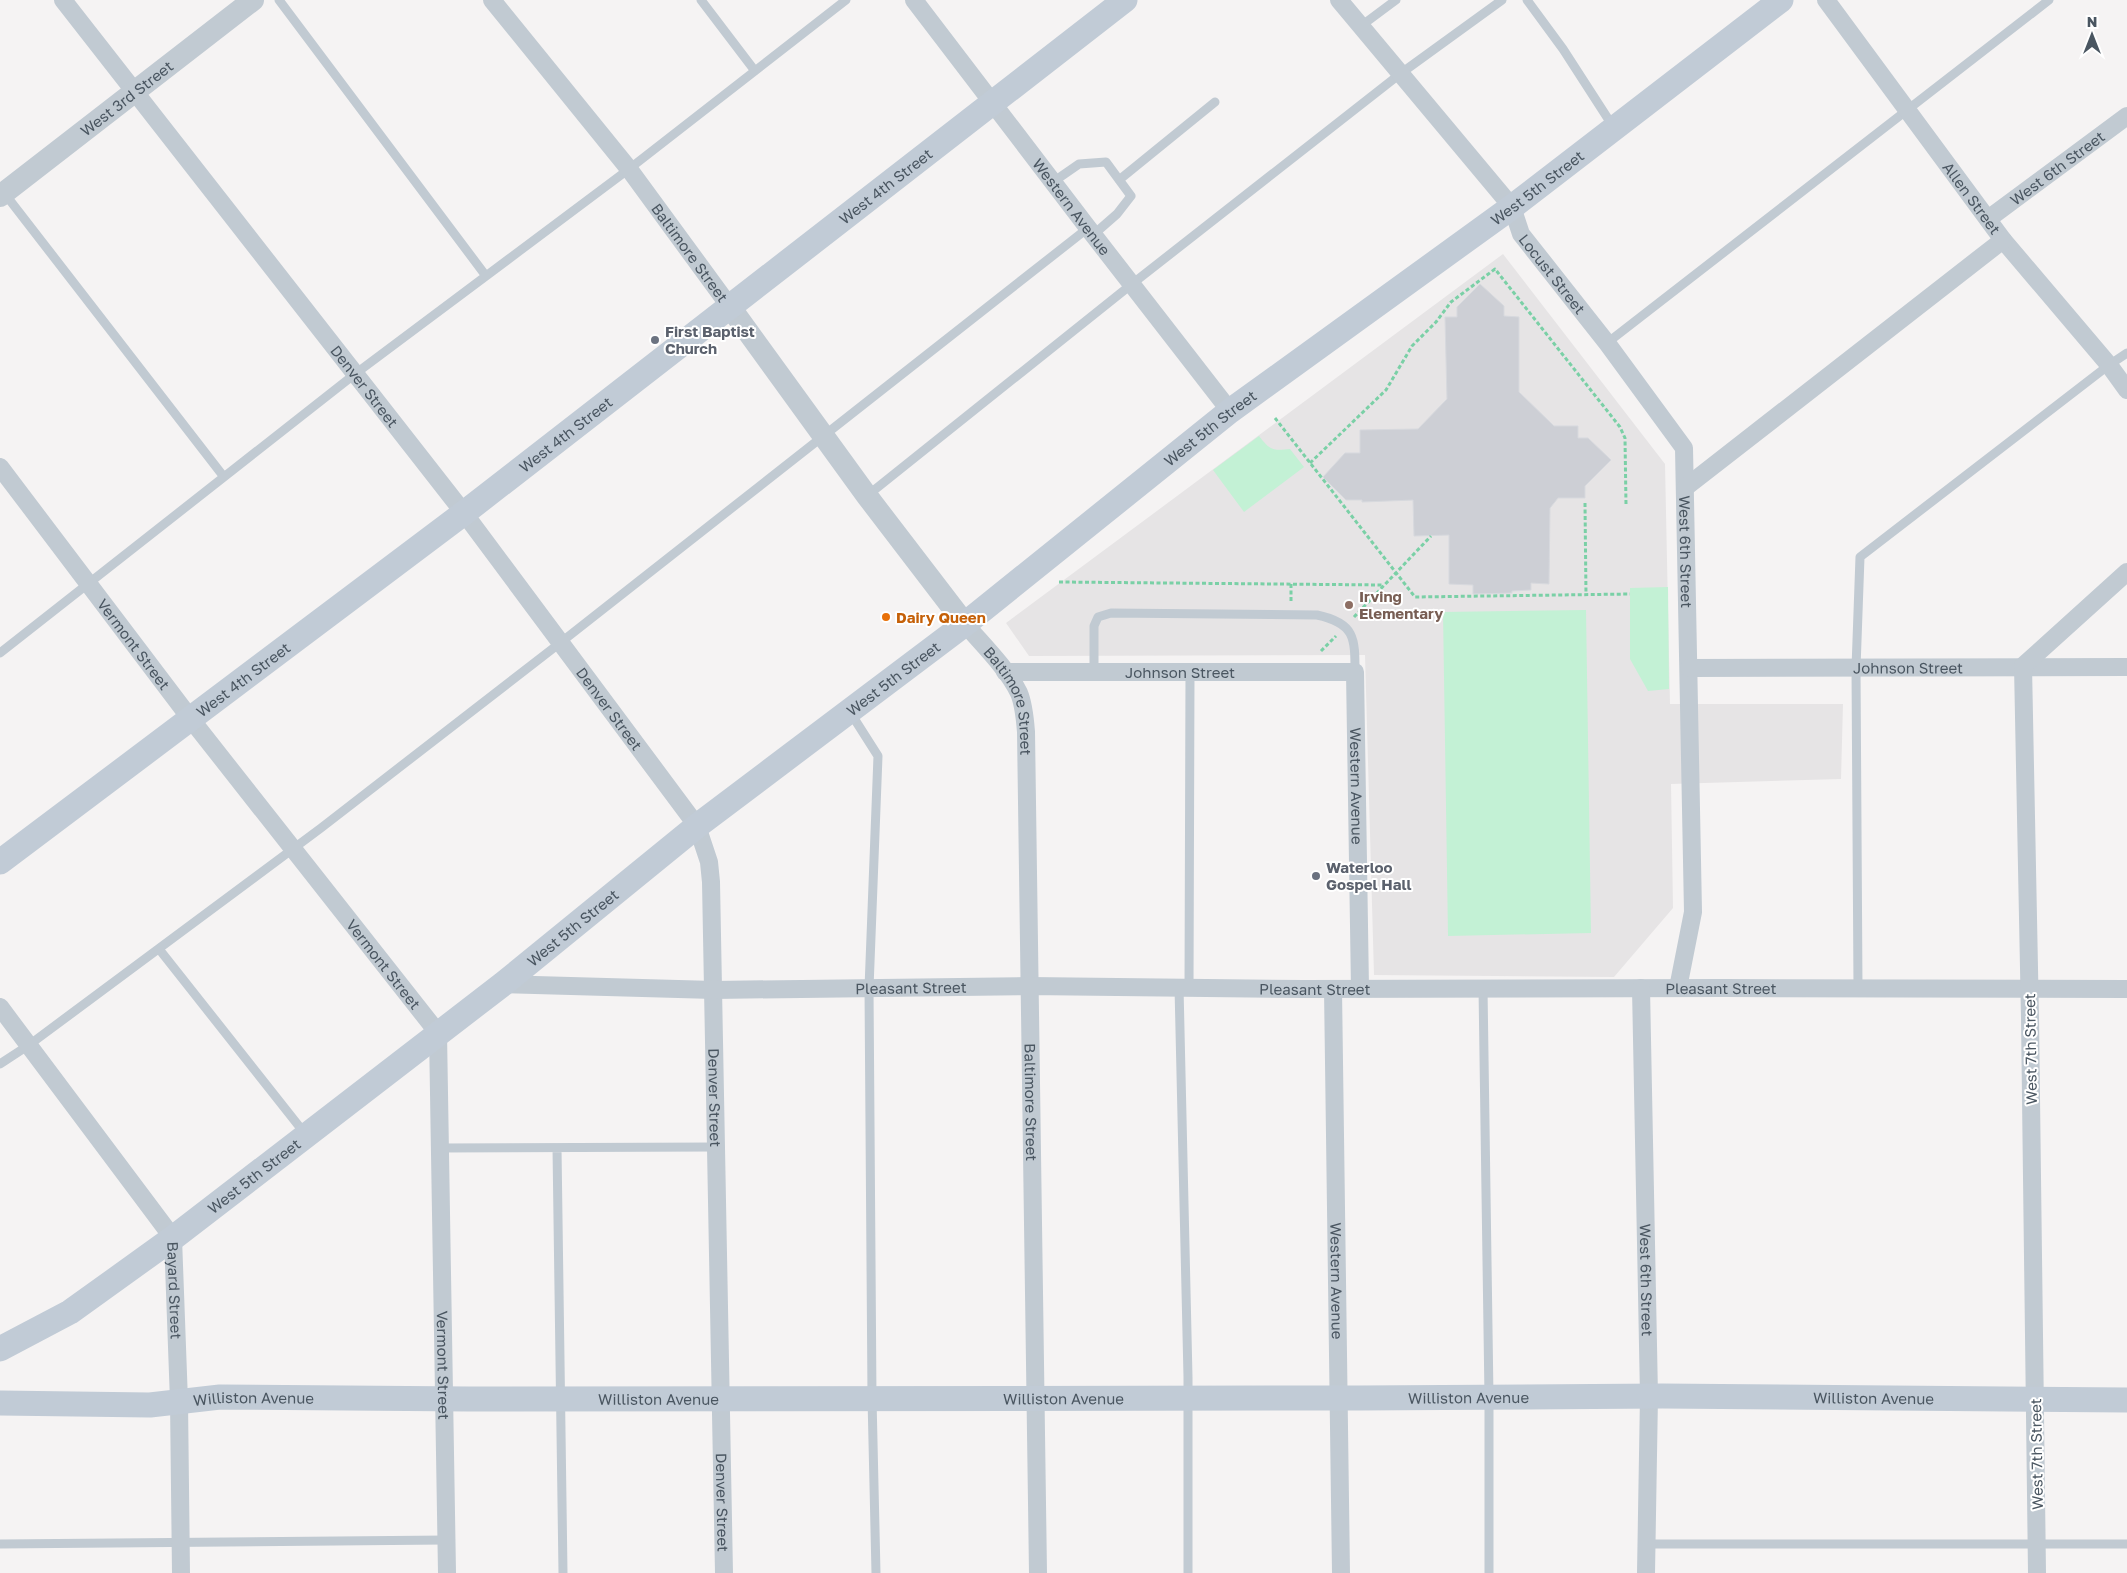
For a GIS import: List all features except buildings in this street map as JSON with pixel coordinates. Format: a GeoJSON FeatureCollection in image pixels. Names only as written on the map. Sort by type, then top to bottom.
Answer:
{"type":"FeatureCollection","features":[{"type":"Feature","properties":{"kind":"main road","name":"West 4th Street"},"geometry":{"type":"LineString","coordinates":[[0,862],[464,514],[1125,0]]}},
{"type":"Feature","properties":{"kind":"main road","name":"West 5th Street"},"geometry":{"type":"LineString","coordinates":[[0,1349],[70,1312],[173,1238],[503,984],[697,826],[965,624],[1230,411],[1512,207],[1781,0]]}},
{"type":"Feature","properties":{"kind":"main road","name":"Williston Avenue"},"geometry":{"type":"LineString","coordinates":[[0,1403],[150,1405],[220,1397],[721,1399],[1648,1396],[2127,1400]]}},
{"type":"Feature","properties":{"kind":"street","name":"Denver Street"},"geometry":{"type":"LineString","coordinates":[[63,0],[464,514],[697,826],[709,862],[711,882],[724,1573]]}},
{"type":"Feature","properties":{"kind":"street","name":"West 3rd Street"},"geometry":{"type":"LineString","coordinates":[[1,192],[135,92],[253,0]]}},
{"type":"Feature","properties":{"kind":"street","name":"Baltimore Street"},"geometry":{"type":"LineString","coordinates":[[492,0],[630,169],[867,496],[965,624],[1005,672],[1018,693],[1024,711],[1026,732],[1034,1398],[1038,1573]]}},
{"type":"Feature","properties":{"kind":"street","name":"Western Avenue"},"geometry":{"type":"LineString","coordinates":[[914,0],[1090,232],[1230,411]]}},
{"type":"Feature","properties":{"kind":"street","name":"Locust Street"},"geometry":{"type":"LineString","coordinates":[[1339,0],[1512,207],[1521,234],[1607,343],[1684,448],[1686,487]]}},
{"type":"Feature","properties":{"kind":"street","name":"Allen Street"},"geometry":{"type":"LineString","coordinates":[[1826,0],[2003,240],[2109,365],[2127,390]]}},
{"type":"Feature","properties":{"kind":"street","name":"West 6th Street"},"geometry":{"type":"LineString","coordinates":[[1988,219],[2127,116]]}},
{"type":"Feature","properties":{"kind":"street","name":"West 6th Street"},"geometry":{"type":"LineString","coordinates":[[1678,988],[1693,912],[1686,487],[2003,240]]}},
{"type":"Feature","properties":{"kind":"street","name":"Vermont Street"},"geometry":{"type":"LineString","coordinates":[[0,466],[190,718],[438,1033],[447,1573]]}},
{"type":"Feature","properties":{"kind":"street"},"geometry":{"type":"LineString","coordinates":[[2023,666],[2127,572]]}},
{"type":"Feature","properties":{"kind":"street","name":"West 7th Street"},"geometry":{"type":"LineString","coordinates":[[2023,666],[2030,989],[2037,1573]]}},
{"type":"Feature","properties":{"kind":"street","name":"Johnson Street"},"geometry":{"type":"LineString","coordinates":[[1689,668],[2127,667]]}},
{"type":"Feature","properties":{"kind":"street","name":"Johnson Street"},"geometry":{"type":"LineString","coordinates":[[1005,672],[1355,672]]}},
{"type":"Feature","properties":{"kind":"street","name":"Western Avenue"},"geometry":{"type":"LineString","coordinates":[[1355,672],[1360,989]]}},
{"type":"Feature","properties":{"kind":"street","name":"Pleasant Street"},"geometry":{"type":"LineString","coordinates":[[503,984],[714,990],[1030,986],[1333,989],[2127,989]]}},
{"type":"Feature","properties":{"kind":"street","name":"West 6th Street"},"geometry":{"type":"LineString","coordinates":[[1641,988],[1648,1396],[1646,1573]]}},
{"type":"Feature","properties":{"kind":"street","name":"Western Avenue"},"geometry":{"type":"LineString","coordinates":[[1333,989],[1341,1573]]}},
{"type":"Feature","properties":{"kind":"street","name":"Bayard Street"},"geometry":{"type":"LineString","coordinates":[[0,1007],[173,1238],[180,1401],[182,1573]]}},
{"type":"Feature","properties":{"kind":"lane"},"geometry":{"type":"LineString","coordinates":[[279,0],[486,276]]}},
{"type":"Feature","properties":{"kind":"lane"},"geometry":{"type":"LineString","coordinates":[[701,0],[755,71]]}},
{"type":"Feature","properties":{"kind":"lane"},"geometry":{"type":"LineString","coordinates":[[0,653],[355,374],[630,169],[846,0]]}},
{"type":"Feature","properties":{"kind":"lane"},"geometry":{"type":"LineString","coordinates":[[1361,26],[1396,0]]}},
{"type":"Feature","properties":{"kind":"lane"},"geometry":{"type":"LineString","coordinates":[[867,496],[1132,284],[1400,74],[1502,0]]}},
{"type":"Feature","properties":{"kind":"lane"},"geometry":{"type":"LineString","coordinates":[[1527,0],[1563,49],[1614,128]]}},
{"type":"Feature","properties":{"kind":"lane"},"geometry":{"type":"LineString","coordinates":[[1607,343],[2049,0]]}},
{"type":"Feature","properties":{"kind":"lane"},"geometry":{"type":"LineString","coordinates":[[1119,180],[1215,102]]}},
{"type":"Feature","properties":{"kind":"lane"},"geometry":{"type":"LineString","coordinates":[[0,1064],[29,1045],[294,849],[824,435],[1090,232],[1117,214],[1131,196],[1106,162],[1079,164],[1053,182]]}},
{"type":"Feature","properties":{"kind":"lane"},"geometry":{"type":"LineString","coordinates":[[1,192],[224,477]]}},
{"type":"Feature","properties":{"kind":"lane"},"geometry":{"type":"LineString","coordinates":[[1858,988],[1856,668],[1860,557],[2127,353]]}},
{"type":"Feature","properties":{"kind":"lane"},"geometry":{"type":"LineString","coordinates":[[1094,672],[1094,626],[1098,617],[1111,612],[1317,615],[1335,619],[1353,636],[1355,672]]}},
{"type":"Feature","properties":{"kind":"lane"},"geometry":{"type":"LineString","coordinates":[[1188,1573],[1184,987],[1190,672]]}},
{"type":"Feature","properties":{"kind":"lane"},"geometry":{"type":"LineString","coordinates":[[850,711],[878,756],[869,988],[872,1398],[876,1573]]}},
{"type":"Feature","properties":{"kind":"lane"},"geometry":{"type":"LineString","coordinates":[[158,949],[306,1135]]}},
{"type":"Feature","properties":{"kind":"lane"},"geometry":{"type":"LineString","coordinates":[[1483,988],[1488,1573]]}},
{"type":"Feature","properties":{"kind":"lane"},"geometry":{"type":"LineString","coordinates":[[440,1148],[716,1147]]}},
{"type":"Feature","properties":{"kind":"lane"},"geometry":{"type":"LineString","coordinates":[[557,1148],[564,1573]]}},
{"type":"Feature","properties":{"kind":"lane"},"geometry":{"type":"LineString","coordinates":[[0,1544],[446,1540]]}},
{"type":"Feature","properties":{"kind":"lane"},"geometry":{"type":"LineString","coordinates":[[1646,1544],[2127,1544]]}},
{"type":"Feature","properties":{"kind":"path"},"geometry":{"type":"LineString","coordinates":[[1310,463],[1386,390],[1412,346],[1436,322],[1451,302],[1495,269],[1620,427],[1625,438],[1626,505]]}},
{"type":"Feature","properties":{"kind":"path"},"geometry":{"type":"LineString","coordinates":[[1275,418],[1415,597],[1630,594]]}},
{"type":"Feature","properties":{"kind":"path"},"geometry":{"type":"LineString","coordinates":[[1585,502],[1586,594]]}},
{"type":"Feature","properties":{"kind":"path"},"geometry":{"type":"LineString","coordinates":[[1321,652],[1431,536]]}},
{"type":"Feature","properties":{"kind":"path"},"geometry":{"type":"LineString","coordinates":[[1059,582],[1384,585]]}},
{"type":"Feature","properties":{"kind":"path"},"geometry":{"type":"LineString","coordinates":[[1291,584],[1291,605]]}},
{"type":"Feature","properties":{"kind":"shaded area","name":"Irving Elementary"},"geometry":{"type":"Polygon","coordinates":[[[1503,254],[1665,464],[1670,704],[1843,704],[1841,779],[1671,784],[1673,908],[1614,977],[1374,975],[1365,655],[1029,656],[1006,623],[1503,254]]]}},
{"type":"Feature","properties":{"kind":"green space"},"geometry":{"type":"Polygon","coordinates":[[[1259,436],[1272,448],[1279,450],[1290,449],[1304,467],[1244,512],[1213,470],[1259,436]]]}},
{"type":"Feature","properties":{"kind":"green space"},"geometry":{"type":"Polygon","coordinates":[[[1668,587],[1669,689],[1648,691],[1630,659],[1630,588],[1668,587]]]}},
{"type":"Feature","properties":{"kind":"green space"},"geometry":{"type":"Polygon","coordinates":[[[1586,610],[1591,933],[1448,936],[1443,612],[1586,610]]]}},
{"type":"Feature","properties":{"kind":"place","name":"First Baptist Church"},"geometry":{"type":"Point","coordinates":[655,340]}},
{"type":"Feature","properties":{"kind":"place","name":"Irving Elementary"},"geometry":{"type":"Point","coordinates":[1349,605]}},
{"type":"Feature","properties":{"kind":"place","name":"Dairy Queen"},"geometry":{"type":"Point","coordinates":[886,617]}},
{"type":"Feature","properties":{"kind":"place","name":"Waterloo Gospel Hall"},"geometry":{"type":"Point","coordinates":[1316,876]}}]}
